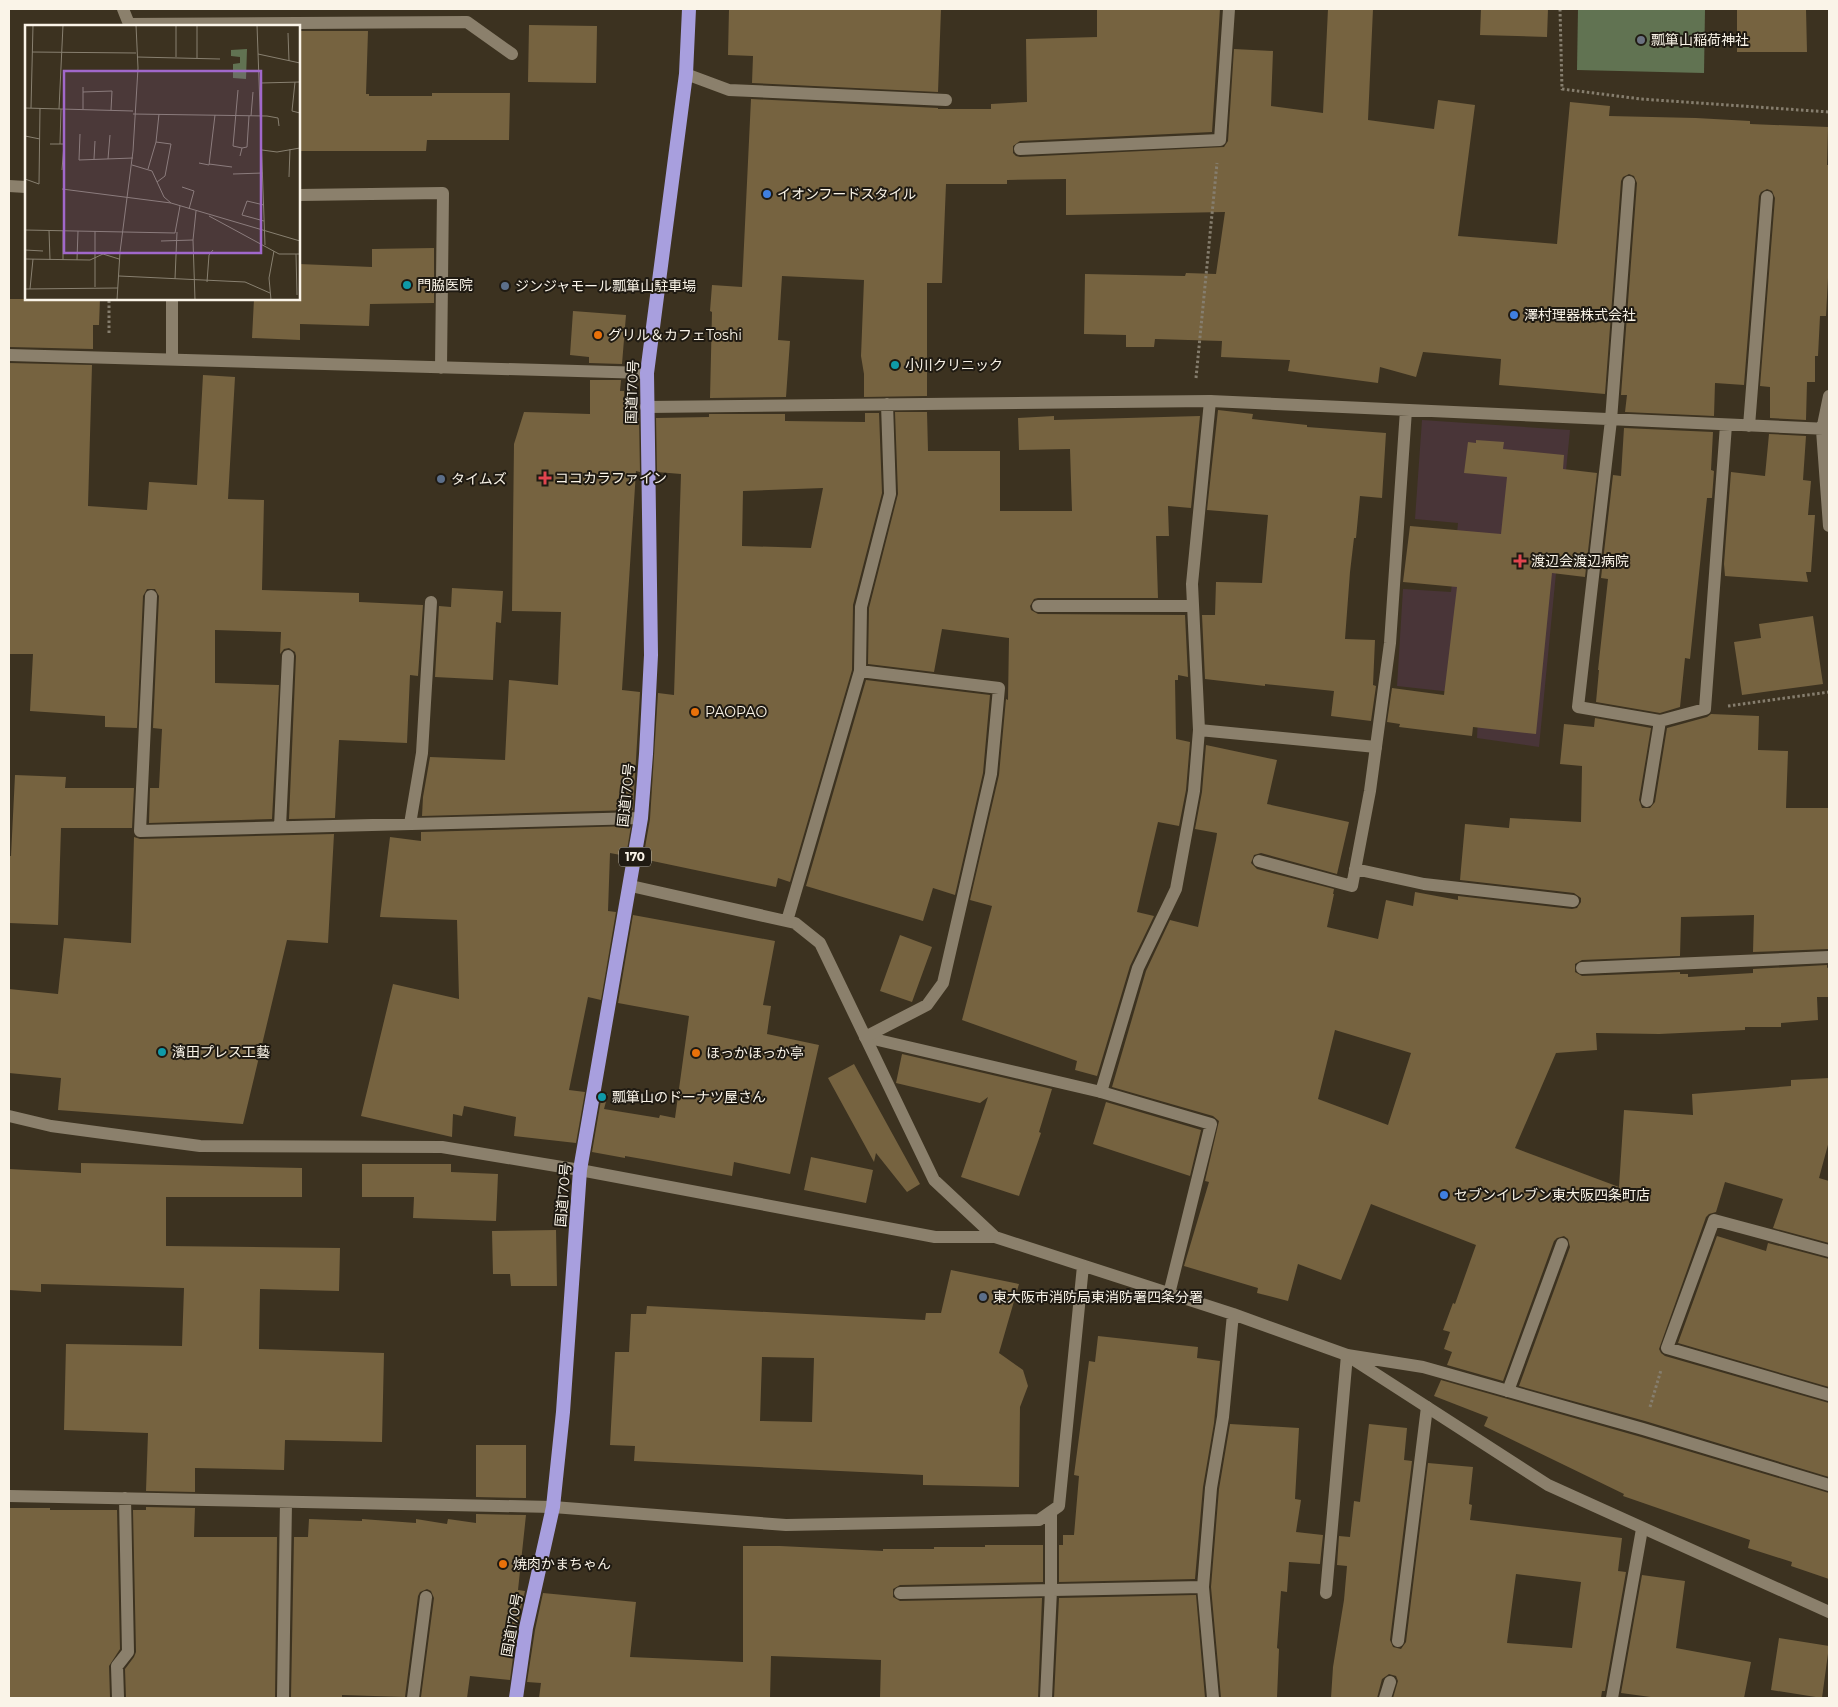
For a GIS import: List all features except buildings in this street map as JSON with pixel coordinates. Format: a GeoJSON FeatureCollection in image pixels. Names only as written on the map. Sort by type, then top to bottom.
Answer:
{"type":"FeatureCollection","features":[{"type":"Feature","properties":{"kind":"highway","name":"国道170号"},"geometry":{"type":"LineString","coordinates":[[516,1698],[526,1628],[553,1507],[564,1412],[580,1170],[641,818],[651,655],[646,373],[686,74],[689,9]]}},
{"type":"Feature","properties":{"kind":"street"},"geometry":{"type":"LineString","coordinates":[[123,9],[129,24],[467,22],[512,54]]}},
{"type":"Feature","properties":{"kind":"street"},"geometry":{"type":"LineString","coordinates":[[1020,149],[1220,140],[1229,9]]}},
{"type":"Feature","properties":{"kind":"street"},"geometry":{"type":"LineString","coordinates":[[686,74],[729,90],[946,100]]}},
{"type":"Feature","properties":{"kind":"street"},"geometry":{"type":"LineString","coordinates":[[1629,182],[1611,420],[1578,707],[1660,721],[1705,709],[1726,425]]}},
{"type":"Feature","properties":{"kind":"street"},"geometry":{"type":"LineString","coordinates":[[9,186],[25,187]]}},
{"type":"Feature","properties":{"kind":"street"},"geometry":{"type":"LineString","coordinates":[[300,195],[443,193],[441,368]]}},
{"type":"Feature","properties":{"kind":"street"},"geometry":{"type":"LineString","coordinates":[[1749,426],[1767,197]]}},
{"type":"Feature","properties":{"kind":"street"},"geometry":{"type":"LineString","coordinates":[[172,300],[172,360]]}},
{"type":"Feature","properties":{"kind":"street"},"geometry":{"type":"LineString","coordinates":[[9,355],[646,373]]}},
{"type":"Feature","properties":{"kind":"street"},"geometry":{"type":"LineString","coordinates":[[1829,396],[1826,429],[1829,526]]}},
{"type":"Feature","properties":{"kind":"street"},"geometry":{"type":"LineString","coordinates":[[1101,1092],[1138,968],[1176,889],[1194,791],[1199,730],[1192,584],[1210,401]]}},
{"type":"Feature","properties":{"kind":"street"},"geometry":{"type":"LineString","coordinates":[[646,407],[1210,401],[1826,429]]}},
{"type":"Feature","properties":{"kind":"street"},"geometry":{"type":"LineString","coordinates":[[787,921],[860,671],[861,607],[890,494],[887,404]]}},
{"type":"Feature","properties":{"kind":"street"},"geometry":{"type":"LineString","coordinates":[[1259,861],[1352,886],[1370,791],[1390,643],[1406,410]]}},
{"type":"Feature","properties":{"kind":"street"},"geometry":{"type":"LineString","coordinates":[[151,596],[140,831],[641,818]]}},
{"type":"Feature","properties":{"kind":"street"},"geometry":{"type":"LineString","coordinates":[[410,824],[422,753],[431,602]]}},
{"type":"Feature","properties":{"kind":"street"},"geometry":{"type":"LineString","coordinates":[[1038,606],[1193,606]]}},
{"type":"Feature","properties":{"kind":"street"},"geometry":{"type":"LineString","coordinates":[[280,827],[288,656]]}},
{"type":"Feature","properties":{"kind":"street"},"geometry":{"type":"LineString","coordinates":[[860,671],[999,688],[991,774],[943,983],[927,1005],[865,1037]]}},
{"type":"Feature","properties":{"kind":"street"},"geometry":{"type":"LineString","coordinates":[[1647,802],[1660,721]]}},
{"type":"Feature","properties":{"kind":"street"},"geometry":{"type":"LineString","coordinates":[[1199,730],[1376,747]]}},
{"type":"Feature","properties":{"kind":"street"},"geometry":{"type":"LineString","coordinates":[[1355,869],[1424,884],[1573,902]]}},
{"type":"Feature","properties":{"kind":"street"},"geometry":{"type":"LineString","coordinates":[[630,886],[795,923],[820,943],[934,1180],[995,1237]]}},
{"type":"Feature","properties":{"kind":"street"},"geometry":{"type":"LineString","coordinates":[[1582,968],[1829,957]]}},
{"type":"Feature","properties":{"kind":"street"},"geometry":{"type":"LineString","coordinates":[[865,1037],[1101,1092],[1211,1124],[1169,1294]]}},
{"type":"Feature","properties":{"kind":"street"},"geometry":{"type":"LineString","coordinates":[[9,1116],[51,1126],[200,1146],[442,1147],[580,1170],[935,1237],[995,1237],[1233,1314],[1347,1355],[1423,1367],[1643,1429],[1829,1486]]}},
{"type":"Feature","properties":{"kind":"street"},"geometry":{"type":"LineString","coordinates":[[1829,1251],[1714,1220],[1668,1348],[1829,1395]]}},
{"type":"Feature","properties":{"kind":"street"},"geometry":{"type":"LineString","coordinates":[[1508,1391],[1562,1244]]}},
{"type":"Feature","properties":{"kind":"street"},"geometry":{"type":"LineString","coordinates":[[9,1496],[553,1507],[786,1525],[1039,1520],[1059,1506],[1083,1266]]}},
{"type":"Feature","properties":{"kind":"street"},"geometry":{"type":"LineString","coordinates":[[1213,1698],[1204,1588],[1211,1488],[1223,1417],[1233,1314]]}},
{"type":"Feature","properties":{"kind":"street"},"geometry":{"type":"LineString","coordinates":[[1347,1355],[1548,1485],[1829,1612]]}},
{"type":"Feature","properties":{"kind":"street"},"geometry":{"type":"LineString","coordinates":[[1326,1593],[1347,1355]]}},
{"type":"Feature","properties":{"kind":"street"},"geometry":{"type":"LineString","coordinates":[[1398,1641],[1427,1407]]}},
{"type":"Feature","properties":{"kind":"street"},"geometry":{"type":"LineString","coordinates":[[118,1698],[116,1666],[128,1652],[126,1498]]}},
{"type":"Feature","properties":{"kind":"street"},"geometry":{"type":"LineString","coordinates":[[283,1698],[286,1502]]}},
{"type":"Feature","properties":{"kind":"street"},"geometry":{"type":"LineString","coordinates":[[1046,1698],[1051,1590],[1051,1512]]}},
{"type":"Feature","properties":{"kind":"street"},"geometry":{"type":"LineString","coordinates":[[1612,1698],[1642,1529]]}},
{"type":"Feature","properties":{"kind":"street"},"geometry":{"type":"LineString","coordinates":[[900,1593],[1204,1588]]}},
{"type":"Feature","properties":{"kind":"street"},"geometry":{"type":"LineString","coordinates":[[413,1698],[426,1597]]}},
{"type":"Feature","properties":{"kind":"street"},"geometry":{"type":"LineString","coordinates":[[1385,1698],[1390,1682]]}},
{"type":"Feature","properties":{"kind":"path"},"geometry":{"type":"LineString","coordinates":[[1560,9],[1562,89],[1640,100],[1829,112]]}},
{"type":"Feature","properties":{"kind":"path"},"geometry":{"type":"LineString","coordinates":[[1194,401],[1220,140]]}},
{"type":"Feature","properties":{"kind":"path"},"geometry":{"type":"LineString","coordinates":[[108,359],[109,300]]}},
{"type":"Feature","properties":{"kind":"path"},"geometry":{"type":"LineString","coordinates":[[1705,709],[1829,692]]}},
{"type":"Feature","properties":{"kind":"path"},"geometry":{"type":"LineString","coordinates":[[1643,1429],[1668,1348]]}},
{"type":"Feature","properties":{"kind":"shaded area"},"geometry":{"type":"Polygon","coordinates":[[[1422,420],[1570,430],[1539,747],[1477,738],[1479,695],[1397,686],[1403,589],[1451,592],[1458,523],[1415,519],[1422,420]]]}},
{"type":"Feature","properties":{"kind":"green space","name":"瓢箪山稲荷神社"},"geometry":{"type":"Polygon","coordinates":[[[1578,9],[1705,9],[1704,73],[1577,70],[1578,9]]]}},
{"type":"Feature","properties":{"kind":"place","name":"瓢箪山稲荷神社"},"geometry":{"type":"Point","coordinates":[1641,40]}},
{"type":"Feature","properties":{"kind":"place","name":"イオンフードスタイル"},"geometry":{"type":"Point","coordinates":[767,194]}},
{"type":"Feature","properties":{"kind":"place","name":"門脇医院"},"geometry":{"type":"Point","coordinates":[407,285]}},
{"type":"Feature","properties":{"kind":"place","name":"ジンジャモール瓢箪山駐車場"},"geometry":{"type":"Point","coordinates":[505,286]}},
{"type":"Feature","properties":{"kind":"place","name":"澤村理器株式会社"},"geometry":{"type":"Point","coordinates":[1514,315]}},
{"type":"Feature","properties":{"kind":"place","name":"グリル＆カフェToshi"},"geometry":{"type":"Point","coordinates":[598,335]}},
{"type":"Feature","properties":{"kind":"place","name":"小川クリニック"},"geometry":{"type":"Point","coordinates":[895,365]}},
{"type":"Feature","properties":{"kind":"place","name":"ココカラファイン"},"geometry":{"type":"Point","coordinates":[545,478]}},
{"type":"Feature","properties":{"kind":"place","name":"タイムズ"},"geometry":{"type":"Point","coordinates":[441,479]}},
{"type":"Feature","properties":{"kind":"place","name":"渡辺会渡辺病院"},"geometry":{"type":"Point","coordinates":[1520,561]}},
{"type":"Feature","properties":{"kind":"place","name":"PAOPAO"},"geometry":{"type":"Point","coordinates":[695,712]}},
{"type":"Feature","properties":{"kind":"place","name":"濱田プレス工藝"},"geometry":{"type":"Point","coordinates":[162,1052]}},
{"type":"Feature","properties":{"kind":"place","name":"ほっかほっか亭"},"geometry":{"type":"Point","coordinates":[696,1053]}},
{"type":"Feature","properties":{"kind":"place","name":"瓢箪山のドーナツ屋さん"},"geometry":{"type":"Point","coordinates":[602,1097]}},
{"type":"Feature","properties":{"kind":"place","name":"セブンイレブン東大阪四条町店"},"geometry":{"type":"Point","coordinates":[1444,1195]}},
{"type":"Feature","properties":{"kind":"place","name":"東大阪市消防局東消防署四条分署"},"geometry":{"type":"Point","coordinates":[983,1297]}},
{"type":"Feature","properties":{"kind":"place","name":"焼肉かまちゃん"},"geometry":{"type":"Point","coordinates":[503,1564]}}]}
